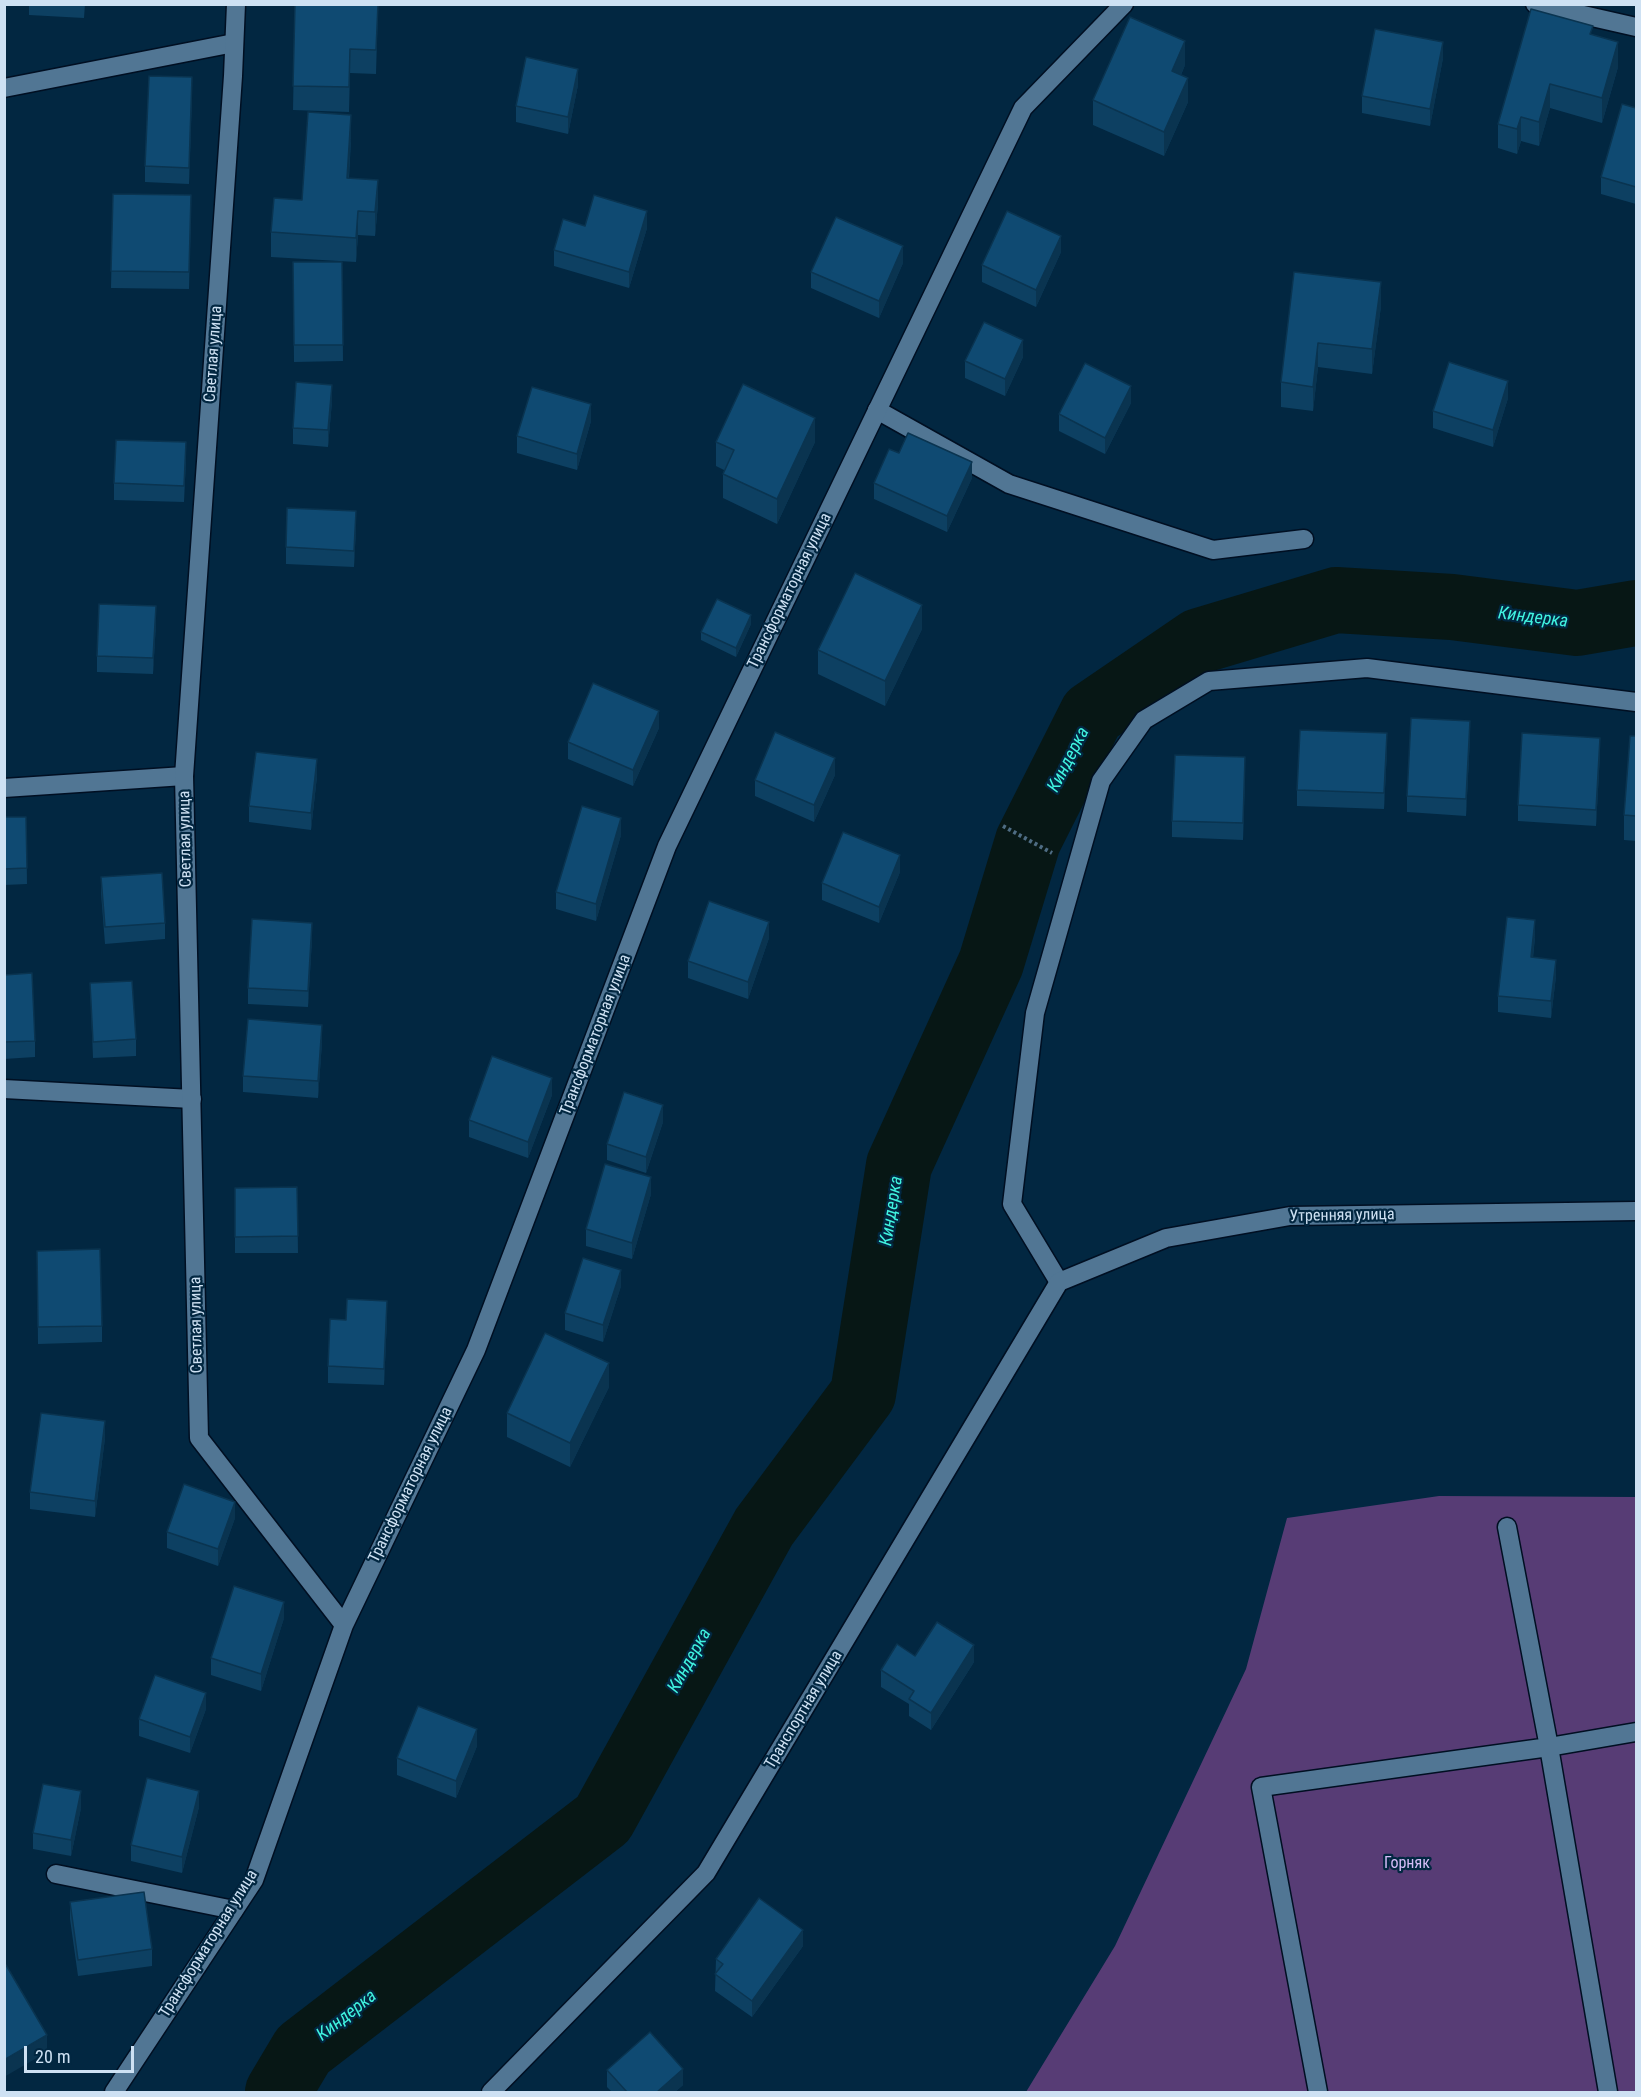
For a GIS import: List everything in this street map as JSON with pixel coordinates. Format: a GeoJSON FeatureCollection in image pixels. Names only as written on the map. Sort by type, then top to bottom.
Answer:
{"type":"FeatureCollection","features":[{"type":"Feature","properties":{"kind":"street","name":"Светлая улица"},"geometry":{"type":"LineString","coordinates":[[236,4],[184,776],[199,1438],[344,1625]]}},
{"type":"Feature","properties":{"kind":"street","name":"Трансформаторная улица"},"geometry":{"type":"LineString","coordinates":[[114,2092],[254,1880],[344,1625],[476,1350],[668,846],[1023,108],[1124,4]]}},
{"type":"Feature","properties":{"kind":"street"},"geometry":{"type":"LineString","coordinates":[[1535,4],[1636,27]]}},
{"type":"Feature","properties":{"kind":"street"},"geometry":{"type":"LineString","coordinates":[[4,88],[234,43]]}},
{"type":"Feature","properties":{"kind":"street"},"geometry":{"type":"LineString","coordinates":[[878,410],[1009,484],[1213,550],[1304,539]]}},
{"type":"Feature","properties":{"kind":"street"},"geometry":{"type":"LineString","coordinates":[[1059,1282],[1012,1204],[1035,1013],[1101,781],[1143,720],[1209,681],[1367,668],[1636,702]]}},
{"type":"Feature","properties":{"kind":"street"},"geometry":{"type":"LineString","coordinates":[[4,788],[184,776]]}},
{"type":"Feature","properties":{"kind":"street"},"geometry":{"type":"LineString","coordinates":[[4,1089],[192,1099]]}},
{"type":"Feature","properties":{"kind":"street","name":"Утренняя улица"},"geometry":{"type":"LineString","coordinates":[[1059,1282],[1166,1238],[1290,1216],[1636,1211]]}},
{"type":"Feature","properties":{"kind":"street","name":"Транспортная улица"},"geometry":{"type":"LineString","coordinates":[[491,2092],[706,1873],[1059,1282]]}},
{"type":"Feature","properties":{"kind":"street"},"geometry":{"type":"LineString","coordinates":[[1507,1527],[1608,2092]]}},
{"type":"Feature","properties":{"kind":"street"},"geometry":{"type":"LineString","coordinates":[[1318,2092],[1262,1787],[1548,1748],[1636,1732]]}},
{"type":"Feature","properties":{"kind":"street"},"geometry":{"type":"LineString","coordinates":[[56,1874],[234,1910]]}},
{"type":"Feature","properties":{"kind":"path"},"geometry":{"type":"LineString","coordinates":[[1003,826],[1077,866]]}},
{"type":"Feature","properties":{"kind":"green space","name":"Горняк"},"geometry":{"type":"Polygon","coordinates":[[[1439,1496],[1636,1497],[1636,2092],[1026,2092],[1115,1946],[1246,1669],[1287,1518],[1439,1496]]]}},
{"type":"Feature","properties":{"kind":"building"},"geometry":{"type":"Polygon","coordinates":[[[295,4],[378,4],[376,50],[350,49],[349,87],[293,86],[295,4]]]}},
{"type":"Feature","properties":{"kind":"building"},"geometry":{"type":"Polygon","coordinates":[[[1531,9],[1593,26],[1590,34],[1618,42],[1602,98],[1550,84],[1539,122],[1521,117],[1517,129],[1498,124],[1531,9]]]}},
{"type":"Feature","properties":{"kind":"building"},"geometry":{"type":"Polygon","coordinates":[[[1130,17],[1185,41],[1172,71],[1188,78],[1164,132],[1093,100],[1130,17]]]}},
{"type":"Feature","properties":{"kind":"building"},"geometry":{"type":"Polygon","coordinates":[[[1375,29],[1443,42],[1430,109],[1362,96],[1375,29]]]}},
{"type":"Feature","properties":{"kind":"building"},"geometry":{"type":"Polygon","coordinates":[[[526,57],[578,69],[568,117],[516,106],[526,57]]]}},
{"type":"Feature","properties":{"kind":"building"},"geometry":{"type":"Polygon","coordinates":[[[149,76],[192,77],[189,168],[145,166],[149,76]]]}},
{"type":"Feature","properties":{"kind":"building"},"geometry":{"type":"Polygon","coordinates":[[[1622,104],[1636,108],[1636,187],[1601,177],[1622,104]]]}},
{"type":"Feature","properties":{"kind":"building"},"geometry":{"type":"Polygon","coordinates":[[[308,112],[351,115],[347,178],[378,180],[375,212],[358,211],[356,238],[271,232],[274,198],[302,200],[308,112]]]}},
{"type":"Feature","properties":{"kind":"building"},"geometry":{"type":"Polygon","coordinates":[[[113,194],[191,195],[189,272],[111,271],[113,194]]]}},
{"type":"Feature","properties":{"kind":"building"},"geometry":{"type":"Polygon","coordinates":[[[594,195],[647,211],[629,272],[554,250],[563,219],[585,226],[594,195]]]}},
{"type":"Feature","properties":{"kind":"building"},"geometry":{"type":"Polygon","coordinates":[[[1007,211],[1061,236],[1036,290],[982,265],[1007,211]]]}},
{"type":"Feature","properties":{"kind":"building"},"geometry":{"type":"Polygon","coordinates":[[[836,217],[903,246],[879,301],[811,272],[836,217]]]}},
{"type":"Feature","properties":{"kind":"building"},"geometry":{"type":"Polygon","coordinates":[[[293,262],[342,262],[343,345],[294,345],[293,262]]]}},
{"type":"Feature","properties":{"kind":"building"},"geometry":{"type":"Polygon","coordinates":[[[1294,272],[1381,282],[1372,349],[1318,343],[1313,387],[1281,382],[1294,272]]]}},
{"type":"Feature","properties":{"kind":"building"},"geometry":{"type":"Polygon","coordinates":[[[984,322],[1023,340],[1005,379],[965,361],[984,322]]]}},
{"type":"Feature","properties":{"kind":"building"},"geometry":{"type":"Polygon","coordinates":[[[1449,362],[1508,381],[1493,430],[1433,411],[1449,362]]]}},
{"type":"Feature","properties":{"kind":"building"},"geometry":{"type":"Polygon","coordinates":[[[1085,363],[1131,386],[1105,438],[1059,414],[1085,363]]]}},
{"type":"Feature","properties":{"kind":"building"},"geometry":{"type":"Polygon","coordinates":[[[296,382],[332,385],[328,430],[293,428],[296,382]]]}},
{"type":"Feature","properties":{"kind":"building"},"geometry":{"type":"Polygon","coordinates":[[[743,384],[815,418],[777,499],[723,474],[734,450],[716,442],[743,384]]]}},
{"type":"Feature","properties":{"kind":"building"},"geometry":{"type":"Polygon","coordinates":[[[532,387],[591,404],[577,454],[517,436],[532,387]]]}},
{"type":"Feature","properties":{"kind":"building"},"geometry":{"type":"Polygon","coordinates":[[[908,433],[972,462],[947,516],[874,483],[889,449],[899,453],[908,433]]]}},
{"type":"Feature","properties":{"kind":"building"},"geometry":{"type":"Polygon","coordinates":[[[116,440],[186,442],[184,486],[114,483],[116,440]]]}},
{"type":"Feature","properties":{"kind":"building"},"geometry":{"type":"Polygon","coordinates":[[[287,508],[356,511],[354,551],[286,547],[287,508]]]}},
{"type":"Feature","properties":{"kind":"building"},"geometry":{"type":"Polygon","coordinates":[[[855,573],[922,605],[885,681],[818,650],[855,573]]]}},
{"type":"Feature","properties":{"kind":"building"},"geometry":{"type":"Polygon","coordinates":[[[717,599],[751,615],[736,648],[701,632],[717,599]]]}},
{"type":"Feature","properties":{"kind":"building"},"geometry":{"type":"Polygon","coordinates":[[[99,604],[156,606],[153,658],[97,656],[99,604]]]}},
{"type":"Feature","properties":{"kind":"building"},"geometry":{"type":"Polygon","coordinates":[[[593,683],[659,711],[633,770],[568,742],[593,683]]]}},
{"type":"Feature","properties":{"kind":"building"},"geometry":{"type":"Polygon","coordinates":[[[1411,718],[1470,721],[1466,799],[1407,796],[1411,718]]]}},
{"type":"Feature","properties":{"kind":"building"},"geometry":{"type":"Polygon","coordinates":[[[1300,730],[1387,733],[1384,793],[1297,790],[1300,730]]]}},
{"type":"Feature","properties":{"kind":"building"},"geometry":{"type":"Polygon","coordinates":[[[775,732],[835,758],[814,805],[755,780],[775,732]]]}},
{"type":"Feature","properties":{"kind":"building"},"geometry":{"type":"Polygon","coordinates":[[[1522,733],[1600,738],[1596,810],[1518,805],[1522,733]]]}},
{"type":"Feature","properties":{"kind":"building"},"geometry":{"type":"Polygon","coordinates":[[[1630,736],[1636,736],[1636,816],[1624,815],[1630,736]]]}},
{"type":"Feature","properties":{"kind":"building"},"geometry":{"type":"Polygon","coordinates":[[[256,752],[317,759],[311,813],[249,806],[256,752]]]}},
{"type":"Feature","properties":{"kind":"building"},"geometry":{"type":"Polygon","coordinates":[[[1175,755],[1245,757],[1243,823],[1172,821],[1175,755]]]}},
{"type":"Feature","properties":{"kind":"building"},"geometry":{"type":"Polygon","coordinates":[[[582,806],[621,818],[596,904],[556,892],[582,806]]]}},
{"type":"Feature","properties":{"kind":"building"},"geometry":{"type":"Polygon","coordinates":[[[4,817],[26,817],[27,868],[4,869],[4,817]]]}},
{"type":"Feature","properties":{"kind":"building"},"geometry":{"type":"Polygon","coordinates":[[[843,832],[900,855],[879,907],[822,883],[843,832]]]}},
{"type":"Feature","properties":{"kind":"building"},"geometry":{"type":"Polygon","coordinates":[[[162,873],[165,923],[105,927],[101,877],[162,873]]]}},
{"type":"Feature","properties":{"kind":"building"},"geometry":{"type":"Polygon","coordinates":[[[709,901],[769,922],[748,982],[688,961],[709,901]]]}},
{"type":"Feature","properties":{"kind":"building"},"geometry":{"type":"Polygon","coordinates":[[[1507,917],[1535,920],[1531,957],[1556,960],[1551,1001],[1498,996],[1507,917]]]}},
{"type":"Feature","properties":{"kind":"building"},"geometry":{"type":"Polygon","coordinates":[[[252,919],[312,923],[308,991],[248,988],[252,919]]]}},
{"type":"Feature","properties":{"kind":"building"},"geometry":{"type":"Polygon","coordinates":[[[32,973],[35,1041],[4,1042],[4,975],[32,973]]]}},
{"type":"Feature","properties":{"kind":"building"},"geometry":{"type":"Polygon","coordinates":[[[132,981],[136,1039],[93,1042],[90,983],[132,981]]]}},
{"type":"Feature","properties":{"kind":"building"},"geometry":{"type":"Polygon","coordinates":[[[248,1019],[322,1025],[318,1081],[243,1076],[248,1019]]]}},
{"type":"Feature","properties":{"kind":"building"},"geometry":{"type":"Polygon","coordinates":[[[492,1056],[552,1078],[528,1142],[469,1120],[492,1056]]]}},
{"type":"Feature","properties":{"kind":"building"},"geometry":{"type":"Polygon","coordinates":[[[624,1092],[663,1105],[646,1157],[607,1144],[624,1092]]]}},
{"type":"Feature","properties":{"kind":"building"},"geometry":{"type":"Polygon","coordinates":[[[605,1164],[651,1177],[632,1243],[586,1229],[605,1164]]]}},
{"type":"Feature","properties":{"kind":"building"},"geometry":{"type":"Polygon","coordinates":[[[297,1187],[298,1236],[235,1237],[235,1188],[297,1187]]]}},
{"type":"Feature","properties":{"kind":"building"},"geometry":{"type":"Polygon","coordinates":[[[100,1249],[102,1326],[38,1327],[37,1251],[100,1249]]]}},
{"type":"Feature","properties":{"kind":"building"},"geometry":{"type":"Polygon","coordinates":[[[583,1258],[621,1270],[603,1325],[565,1313],[583,1258]]]}},
{"type":"Feature","properties":{"kind":"building"},"geometry":{"type":"Polygon","coordinates":[[[347,1299],[387,1301],[384,1369],[328,1366],[330,1319],[346,1320],[347,1299]]]}},
{"type":"Feature","properties":{"kind":"building"},"geometry":{"type":"Polygon","coordinates":[[[545,1333],[609,1363],[570,1443],[507,1413],[545,1333]]]}},
{"type":"Feature","properties":{"kind":"building"},"geometry":{"type":"Polygon","coordinates":[[[41,1413],[105,1421],[95,1501],[30,1492],[41,1413]]]}},
{"type":"Feature","properties":{"kind":"building"},"geometry":{"type":"Polygon","coordinates":[[[184,1484],[235,1502],[218,1549],[167,1532],[184,1484]]]}},
{"type":"Feature","properties":{"kind":"building"},"geometry":{"type":"Polygon","coordinates":[[[234,1586],[284,1602],[261,1674],[211,1658],[234,1586]]]}},
{"type":"Feature","properties":{"kind":"building"},"geometry":{"type":"Polygon","coordinates":[[[937,1622],[974,1645],[931,1713],[909,1699],[914,1691],[881,1670],[897,1644],[915,1656],[937,1622]]]}},
{"type":"Feature","properties":{"kind":"building"},"geometry":{"type":"Polygon","coordinates":[[[155,1675],[206,1693],[190,1737],[139,1719],[155,1675]]]}},
{"type":"Feature","properties":{"kind":"building"},"geometry":{"type":"Polygon","coordinates":[[[418,1706],[477,1729],[456,1781],[397,1758],[418,1706]]]}},
{"type":"Feature","properties":{"kind":"building"},"geometry":{"type":"Polygon","coordinates":[[[147,1778],[199,1791],[182,1857],[131,1845],[147,1778]]]}},
{"type":"Feature","properties":{"kind":"building"},"geometry":{"type":"Polygon","coordinates":[[[43,1784],[81,1791],[71,1840],[33,1833],[43,1784]]]}},
{"type":"Feature","properties":{"kind":"building"},"geometry":{"type":"Polygon","coordinates":[[[144,1892],[152,1949],[78,1960],[70,1902],[144,1892]]]}},
{"type":"Feature","properties":{"kind":"building"},"geometry":{"type":"Polygon","coordinates":[[[759,1898],[803,1930],[752,2001],[715,1974],[723,1964],[716,1959],[759,1898]]]}},
{"type":"Feature","properties":{"kind":"building"},"geometry":{"type":"Polygon","coordinates":[[[6,1965],[47,2035],[4,2060],[4,1966],[6,1965]]]}},
{"type":"Feature","properties":{"kind":"building"},"geometry":{"type":"Polygon","coordinates":[[[650,2032],[683,2069],[657,2092],[627,2092],[607,2070],[650,2032]]]}},
{"type":"Feature","properties":{"kind":"waterway","name":"Киндерка"},"geometry":{"type":"LineString","coordinates":[[278,2092],[303,2050],[603,1819],[764,1527],[863,1394],[899,1165],[991,963],[1028,841],[1092,714],[1199,641],[1336,600],[1452,607],[1577,623],[1636,613]]}}]}
